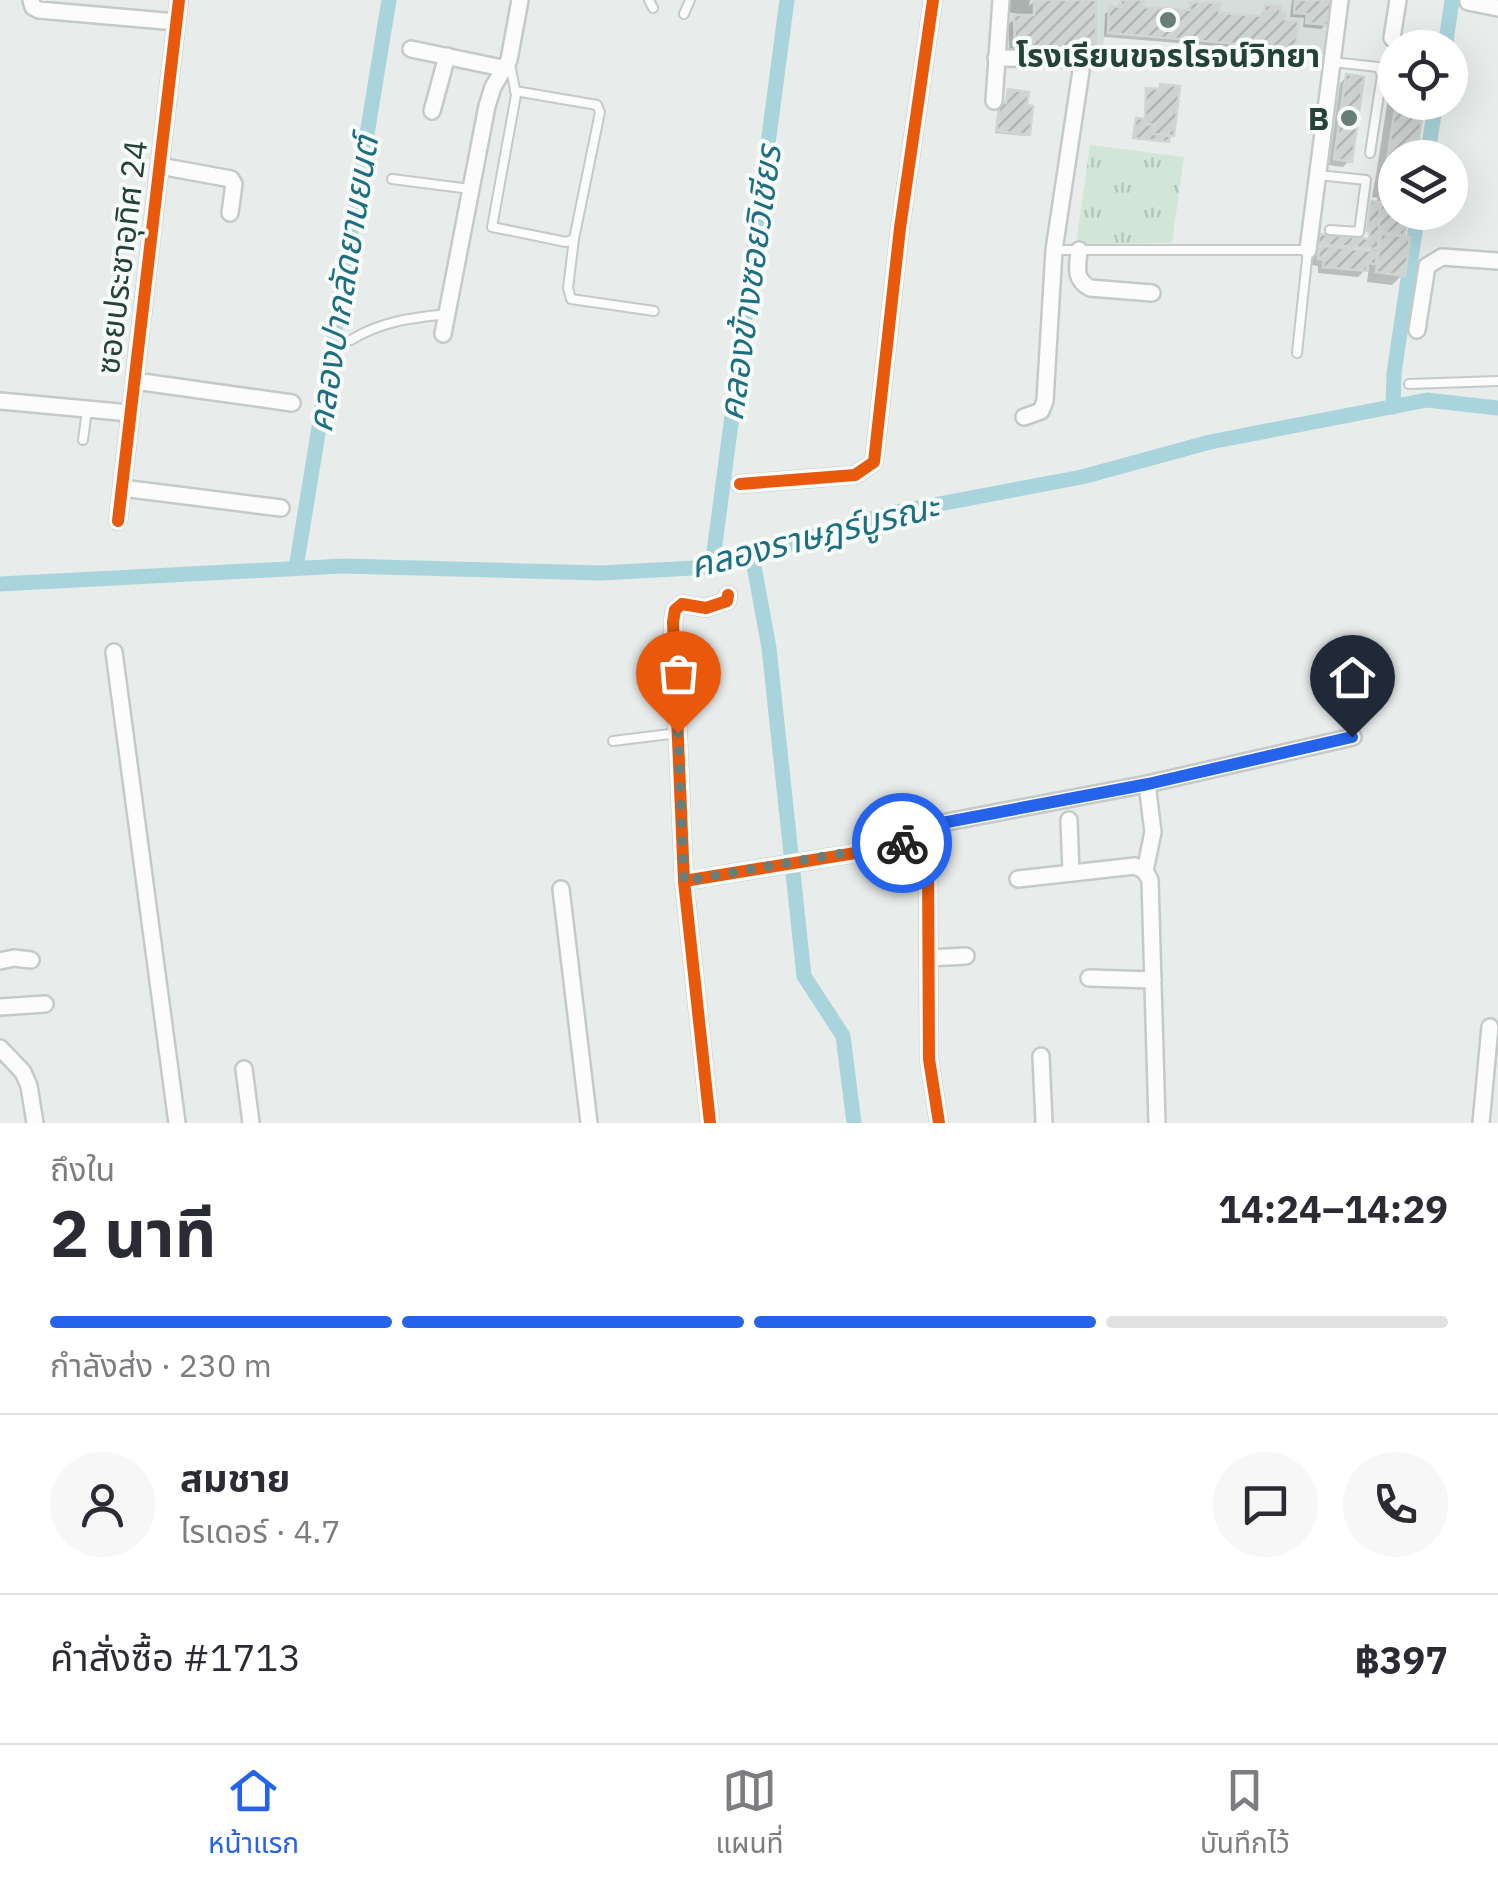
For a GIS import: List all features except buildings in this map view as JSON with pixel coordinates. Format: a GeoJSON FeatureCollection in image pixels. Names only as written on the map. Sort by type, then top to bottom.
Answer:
{"type":"FeatureCollection","features":[{"type":"Feature","properties":{"kind":"street"},"geometry":{"type":"LineString","coordinates":[[31,0],[39,10],[176,22]]}},
{"type":"Feature","properties":{"kind":"street","name":"ซอยประชาอุทิศ 24"},"geometry":{"type":"LineString","coordinates":[[118,521],[179,0]]}},
{"type":"Feature","properties":{"kind":"street"},"geometry":{"type":"LineString","coordinates":[[444,334],[488,106],[505,64],[520,0]]}},
{"type":"Feature","properties":{"kind":"street"},"geometry":{"type":"LineString","coordinates":[[740,484],[855,475],[874,462],[900,228],[933,0]]}},
{"type":"Feature","properties":{"kind":"street"},"geometry":{"type":"LineString","coordinates":[[994,101],[1002,0]]}},
{"type":"Feature","properties":{"kind":"street"},"geometry":{"type":"LineString","coordinates":[[1308,250],[1340,0]]}},
{"type":"Feature","properties":{"kind":"street"},"geometry":{"type":"LineString","coordinates":[[1393,30],[1398,0]]}},
{"type":"Feature","properties":{"kind":"street"},"geometry":{"type":"LineString","coordinates":[[1468,2],[1498,8]]}},
{"type":"Feature","properties":{"kind":"street"},"geometry":{"type":"LineString","coordinates":[[411,48],[505,64]]}},
{"type":"Feature","properties":{"kind":"street"},"geometry":{"type":"LineString","coordinates":[[432,110],[447,56]]}},
{"type":"Feature","properties":{"kind":"street"},"geometry":{"type":"LineString","coordinates":[[996,58],[1077,59],[1081,72],[1054,250],[1045,401],[1040,411],[1024,416]]}},
{"type":"Feature","properties":{"kind":"street"},"geometry":{"type":"LineString","coordinates":[[160,166],[231,178],[234,184],[230,213]]}},
{"type":"Feature","properties":{"kind":"street"},"geometry":{"type":"LineString","coordinates":[[1079,250],[1077,277],[1081,283],[1090,288],[1152,292]]}},
{"type":"Feature","properties":{"kind":"street"},"geometry":{"type":"LineString","coordinates":[[1417,330],[1427,266],[1434,260],[1442,257],[1498,261]]}},
{"type":"Feature","properties":{"kind":"street"},"geometry":{"type":"LineString","coordinates":[[135,381],[292,403]]}},
{"type":"Feature","properties":{"kind":"street"},"geometry":{"type":"LineString","coordinates":[[0,400],[130,413]]}},
{"type":"Feature","properties":{"kind":"street"},"geometry":{"type":"LineString","coordinates":[[122,488],[281,508]]}},
{"type":"Feature","properties":{"kind":"street"},"geometry":{"type":"LineString","coordinates":[[710,1123],[684,881],[675,610],[682,604],[718,606],[728,601],[728,595]]}},
{"type":"Feature","properties":{"kind":"street"},"geometry":{"type":"LineString","coordinates":[[114,652],[178,1123]]}},
{"type":"Feature","properties":{"kind":"street"},"geometry":{"type":"LineString","coordinates":[[902,845],[904,832],[910,829],[1148,784],[1352,737]]}},
{"type":"Feature","properties":{"kind":"street"},"geometry":{"type":"LineString","coordinates":[[1145,871],[1153,832],[1148,784]]}},
{"type":"Feature","properties":{"kind":"street"},"geometry":{"type":"LineString","coordinates":[[1069,820],[1071,873]]}},
{"type":"Feature","properties":{"kind":"street"},"geometry":{"type":"LineString","coordinates":[[684,881],[916,843],[925,847],[930,1058],[939,1123]]}},
{"type":"Feature","properties":{"kind":"street"},"geometry":{"type":"LineString","coordinates":[[1018,879],[1135,866],[1145,871],[1150,880],[1156,1123]]}},
{"type":"Feature","properties":{"kind":"street"},"geometry":{"type":"LineString","coordinates":[[561,889],[589,1123]]}},
{"type":"Feature","properties":{"kind":"street"},"geometry":{"type":"LineString","coordinates":[[929,958],[966,956]]}},
{"type":"Feature","properties":{"kind":"street"},"geometry":{"type":"LineString","coordinates":[[0,961],[31,960]]}},
{"type":"Feature","properties":{"kind":"street"},"geometry":{"type":"LineString","coordinates":[[1089,978],[1153,980]]}},
{"type":"Feature","properties":{"kind":"street"},"geometry":{"type":"LineString","coordinates":[[0,1008],[45,1004]]}},
{"type":"Feature","properties":{"kind":"street"},"geometry":{"type":"LineString","coordinates":[[1481,1123],[1490,1027]]}},
{"type":"Feature","properties":{"kind":"street"},"geometry":{"type":"LineString","coordinates":[[0,1048],[29,1086],[35,1123]]}},
{"type":"Feature","properties":{"kind":"street"},"geometry":{"type":"LineString","coordinates":[[1041,1056],[1044,1123]]}},
{"type":"Feature","properties":{"kind":"street"},"geometry":{"type":"LineString","coordinates":[[244,1069],[251,1123]]}},
{"type":"Feature","properties":{"kind":"lane"},"geometry":{"type":"LineString","coordinates":[[684,14],[690,0]]}},
{"type":"Feature","properties":{"kind":"lane"},"geometry":{"type":"LineString","coordinates":[[1332,62],[1378,67],[1382,75],[1370,153]]}},
{"type":"Feature","properties":{"kind":"lane"},"geometry":{"type":"LineString","coordinates":[[505,64],[515,92],[492,227],[556,240],[574,238]]}},
{"type":"Feature","properties":{"kind":"lane"},"geometry":{"type":"LineString","coordinates":[[515,92],[584,102],[597,106],[600,112],[574,238],[568,288],[571,299],[654,311]]}},
{"type":"Feature","properties":{"kind":"lane"},"geometry":{"type":"LineString","coordinates":[[1317,175],[1366,180],[1359,232],[1330,230]]}},
{"type":"Feature","properties":{"kind":"lane"},"geometry":{"type":"LineString","coordinates":[[392,178],[470,189]]}},
{"type":"Feature","properties":{"kind":"lane"},"geometry":{"type":"LineString","coordinates":[[1054,250],[1308,250],[1297,353]]}},
{"type":"Feature","properties":{"kind":"lane"},"geometry":{"type":"LineString","coordinates":[[351,340],[373,326],[447,314]]}},
{"type":"Feature","properties":{"kind":"lane"},"geometry":{"type":"LineString","coordinates":[[1409,384],[1498,380]]}},
{"type":"Feature","properties":{"kind":"lane"},"geometry":{"type":"LineString","coordinates":[[82,440],[87,409]]}},
{"type":"Feature","properties":{"kind":"lane"},"geometry":{"type":"LineString","coordinates":[[613,740],[678,733]]}},
{"type":"Feature","properties":{"kind":"shaded area","name":"โรงเรียนขจรโรจน์วิทยา"},"geometry":{"type":"Polygon","coordinates":[[[1006,0],[1336,0],[1327,55],[1105,34],[1102,53],[1002,53],[1006,0]]]}},
{"type":"Feature","properties":{"kind":"green space"},"geometry":{"type":"Polygon","coordinates":[[[1090,145],[1184,157],[1172,243],[1076,244],[1090,145]]]}},
{"type":"Feature","properties":{"kind":"waterway","name":"คลองปากลัดยานยนต์"},"geometry":{"type":"LineString","coordinates":[[296,568],[389,0]]}},
{"type":"Feature","properties":{"kind":"waterway","name":"คลองข้างซอยวิเชียร"},"geometry":{"type":"LineString","coordinates":[[712,567],[787,0]]}},
{"type":"Feature","properties":{"kind":"waterway"},"geometry":{"type":"LineString","coordinates":[[1448,30],[1452,0]]}},
{"type":"Feature","properties":{"kind":"waterway"},"geometry":{"type":"LineString","coordinates":[[1430,140],[1433,120]]}},
{"type":"Feature","properties":{"kind":"waterway"},"geometry":{"type":"LineString","coordinates":[[1393,407],[1394,373],[1415,230]]}},
{"type":"Feature","properties":{"kind":"waterway","name":"คลองราษฎร์บูรณะ"},"geometry":{"type":"LineString","coordinates":[[0,584],[343,566],[601,573],[712,567],[891,513],[1082,477],[1210,442],[1427,400],[1498,408]]}},
{"type":"Feature","properties":{"kind":"waterway"},"geometry":{"type":"LineString","coordinates":[[752,555],[769,648],[804,976],[843,1036],[854,1123]]}},
{"type":"Feature","properties":{"kind":"cycle path"},"geometry":{"type":"LineString","coordinates":[[118,521],[179,0]]}},
{"type":"Feature","properties":{"kind":"cycle path"},"geometry":{"type":"LineString","coordinates":[[740,484],[855,475],[874,462],[900,228],[933,0]]}},
{"type":"Feature","properties":{"kind":"cycle path"},"geometry":{"type":"LineString","coordinates":[[710,1123],[684,881],[673,622],[675,610],[682,604],[706,608],[727,601],[728,595]]}},
{"type":"Feature","properties":{"kind":"cycle path"},"geometry":{"type":"LineString","coordinates":[[684,881],[917,843],[925,847],[929,1059],[939,1123]]}},
{"type":"Feature","properties":{"kind":"way so far"},"geometry":{"type":"LineString","coordinates":[[678,733],[684,881],[902,843]]}},
{"type":"Feature","properties":{"kind":"place","name":"โรงเรียนขจรโรจน์วิทยา"},"geometry":{"type":"Point","coordinates":[1168,20]}},
{"type":"Feature","properties":{"kind":"place","name":"B"},"geometry":{"type":"Point","coordinates":[1349,118]}},
{"type":"Feature","properties":{"kind":"route"},"geometry":{"type":"LineString","coordinates":[[902,843],[904,832],[910,829],[1148,784],[1352,737]]}}]}
